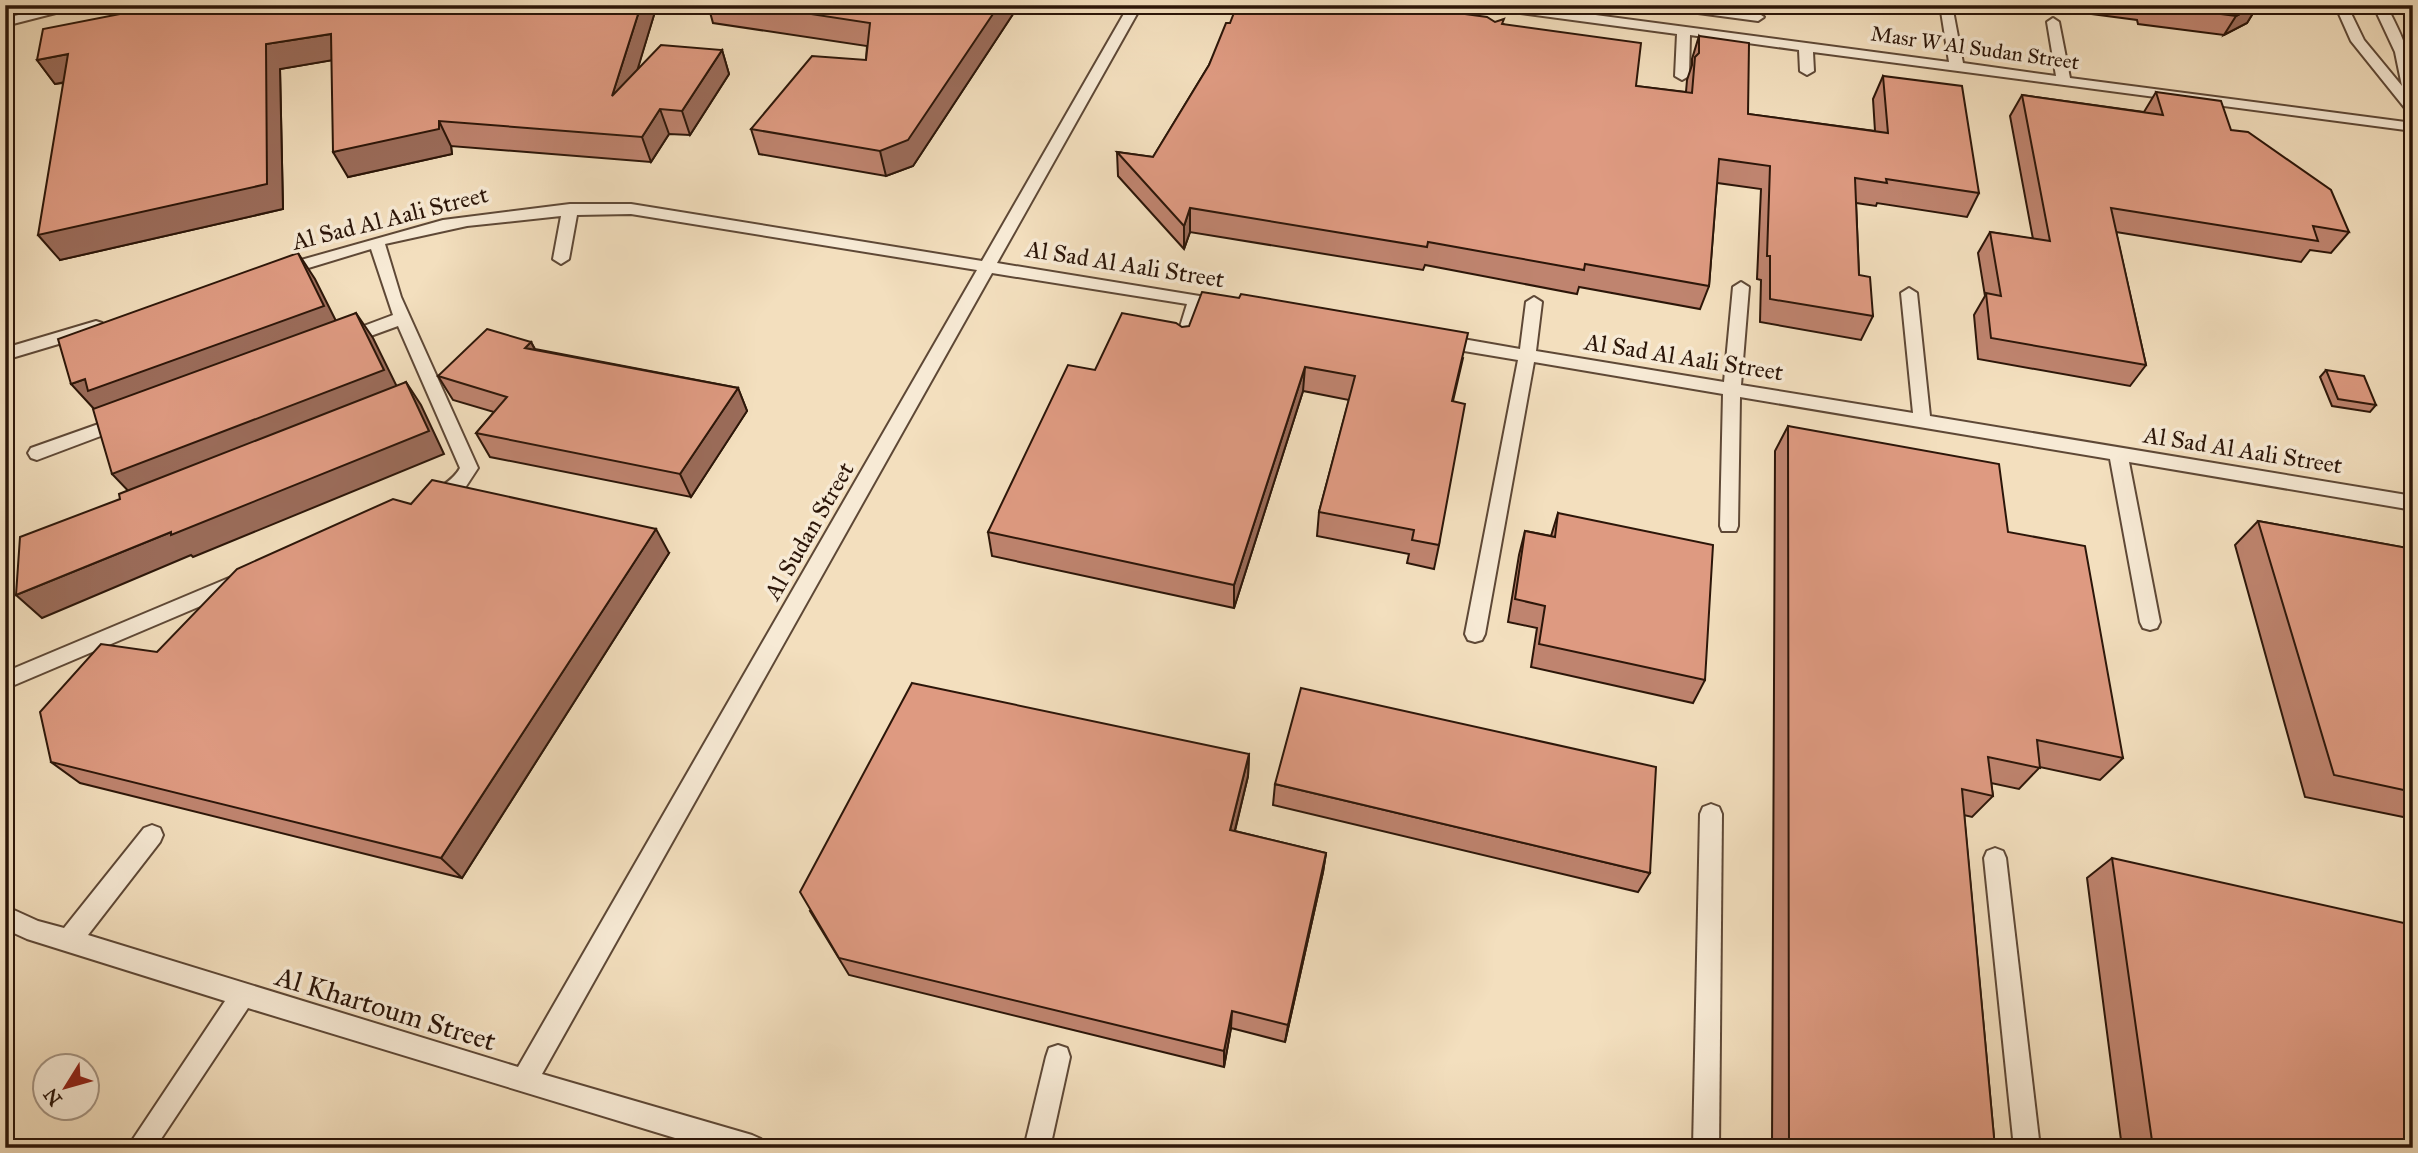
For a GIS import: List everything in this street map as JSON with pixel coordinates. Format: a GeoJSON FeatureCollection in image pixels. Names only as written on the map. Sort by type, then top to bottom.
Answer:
{"type":"FeatureCollection","features":[{"type":"Feature","properties":{"kind":"lane"},"geometry":{"type":"LineString","coordinates":[[5,22],[81,5]]}},
{"type":"Feature","properties":{"kind":"lane","name":"Al Sudan Street"},"geometry":{"type":"LineString","coordinates":[[524,1081],[1136,5]]}},
{"type":"Feature","properties":{"kind":"lane"},"geometry":{"type":"LineString","coordinates":[[1668,5],[1758,11],[1758,41]]}},
{"type":"Feature","properties":{"kind":"lane"},"geometry":{"type":"LineString","coordinates":[[1947,5],[1958,67]]}},
{"type":"Feature","properties":{"kind":"lane"},"geometry":{"type":"LineString","coordinates":[[2341,5],[2358,41],[2411,106]]}},
{"type":"Feature","properties":{"kind":"lane"},"geometry":{"type":"LineString","coordinates":[[2379,5],[2401,46],[2408,70],[2411,106]]}},
{"type":"Feature","properties":{"kind":"lane","name":"Masr W Al Sudan Street"},"geometry":{"type":"LineString","coordinates":[[1495,10],[1603,26],[1684,31],[1805,47],[1902,65],[1958,67],[2218,107],[2413,127]]}},
{"type":"Feature","properties":{"kind":"lane"},"geometry":{"type":"LineString","coordinates":[[2053,22],[2057,84]]}},
{"type":"Feature","properties":{"kind":"lane"},"geometry":{"type":"LineString","coordinates":[[1682,76],[1684,31]]}},
{"type":"Feature","properties":{"kind":"lane"},"geometry":{"type":"LineString","coordinates":[[1805,47],[1807,71]]}},
{"type":"Feature","properties":{"kind":"lane"},"geometry":{"type":"LineString","coordinates":[[561,259],[570,209]]}},
{"type":"Feature","properties":{"kind":"lane","name":"Al Sad Al Aali Street"},"geometry":{"type":"LineString","coordinates":[[271,274],[377,242],[456,223],[570,209],[632,209],[1237,307]]}},
{"type":"Feature","properties":{"kind":"lane"},"geometry":{"type":"LineString","coordinates":[[377,242],[393,297],[428,393],[469,468],[464,481],[453,491],[427,502]]}},
{"type":"Feature","properties":{"kind":"lane"},"geometry":{"type":"LineString","coordinates":[[1729,526],[1732,390],[1741,288]]}},
{"type":"Feature","properties":{"kind":"lane"},"geometry":{"type":"LineString","coordinates":[[1909,293],[1922,421]]}},
{"type":"Feature","properties":{"kind":"lane"},"geometry":{"type":"LineString","coordinates":[[1183,343],[1196,300]]}},
{"type":"Feature","properties":{"kind":"lane"},"geometry":{"type":"LineString","coordinates":[[1475,634],[1527,356],[1534,302]]}},
{"type":"Feature","properties":{"kind":"lane"},"geometry":{"type":"LineString","coordinates":[[324,347],[402,318]]}},
{"type":"Feature","properties":{"kind":"lane"},"geometry":{"type":"LineString","coordinates":[[5,354],[111,322]]}},
{"type":"Feature","properties":{"kind":"lane","name":"Al Sad Al Aali Street"},"geometry":{"type":"LineString","coordinates":[[1417,337],[2413,503]]}},
{"type":"Feature","properties":{"kind":"lane"},"geometry":{"type":"LineString","coordinates":[[37,453],[141,414]]}},
{"type":"Feature","properties":{"kind":"lane"},"geometry":{"type":"LineString","coordinates":[[2118,454],[2150,622]]}},
{"type":"Feature","properties":{"kind":"lane"},"geometry":{"type":"LineString","coordinates":[[5,681],[248,578]]}},
{"type":"Feature","properties":{"kind":"lane"},"geometry":{"type":"LineString","coordinates":[[1706,1148],[1711,814]]}},
{"type":"Feature","properties":{"kind":"lane"},"geometry":{"type":"LineString","coordinates":[[69,941],[152,835]]}},
{"type":"Feature","properties":{"kind":"lane"},"geometry":{"type":"LineString","coordinates":[[1995,858],[2027,1148]]}},
{"type":"Feature","properties":{"kind":"lane","name":"Al Khartoum Street"},"geometry":{"type":"LineString","coordinates":[[5,917],[35,931],[752,1148]]}},
{"type":"Feature","properties":{"kind":"lane"},"geometry":{"type":"LineString","coordinates":[[140,1148],[243,995]]}},
{"type":"Feature","properties":{"kind":"lane"},"geometry":{"type":"LineString","coordinates":[[1037,1148],[1058,1057]]}},
{"type":"Feature","properties":{"kind":"building"},"geometry":{"type":"Polygon","coordinates":[[[166,5],[641,5],[612,96],[661,45],[722,50],[682,111],[660,109],[642,137],[439,121],[439,129],[333,152],[331,34],[266,44],[267,184],[38,235],[68,54],[37,60],[43,29],[166,5]]]}},
{"type":"Feature","properties":{"kind":"building"},"geometry":{"type":"Polygon","coordinates":[[[752,5],[999,5],[908,140],[880,151],[751,129],[812,56],[866,60],[870,23],[752,5]]]}},
{"type":"Feature","properties":{"kind":"building"},"geometry":{"type":"Polygon","coordinates":[[[1237,5],[1375,5],[1421,8],[1487,17],[1495,22],[1504,19],[1502,24],[1641,43],[1636,86],[1692,93],[1699,36],[1749,43],[1748,114],[1888,133],[1883,76],[1962,86],[1979,193],[1886,179],[1887,183],[1855,178],[1859,275],[1870,277],[1873,316],[1770,299],[1770,256],[1767,256],[1770,166],[1719,159],[1709,286],[1585,264],[1584,270],[1428,242],[1427,247],[1190,208],[1184,226],[1117,152],[1153,157],[1209,65],[1226,23],[1230,23],[1237,5]]]}},
{"type":"Feature","properties":{"kind":"building"},"geometry":{"type":"Polygon","coordinates":[[[2151,5],[2257,5],[2236,16],[2151,5]]]}},
{"type":"Feature","properties":{"kind":"building"},"geometry":{"type":"Polygon","coordinates":[[[2156,92],[2221,101],[2231,130],[2248,132],[2331,190],[2349,232],[2313,226],[2318,241],[2111,208],[2146,365],[1991,338],[1986,293],[2001,296],[1990,232],[2050,241],[2022,95],[2163,115],[2156,92]]]}},
{"type":"Feature","properties":{"kind":"building"},"geometry":{"type":"Polygon","coordinates":[[[298,253],[324,306],[88,391],[85,379],[71,384],[58,339],[298,253]]]}},
{"type":"Feature","properties":{"kind":"building"},"geometry":{"type":"Polygon","coordinates":[[[1202,292],[1239,298],[1241,294],[1468,333],[1452,401],[1465,404],[1439,545],[1412,540],[1414,530],[1319,512],[1355,376],[1305,367],[1234,585],[988,532],[1068,365],[1095,370],[1122,313],[1176,323],[1182,327],[1189,326],[1202,292]]]}},
{"type":"Feature","properties":{"kind":"building"},"geometry":{"type":"Polygon","coordinates":[[[356,313],[384,370],[112,474],[93,409],[356,313]]]}},
{"type":"Feature","properties":{"kind":"building"},"geometry":{"type":"Polygon","coordinates":[[[487,329],[531,342],[525,348],[738,388],[680,474],[476,433],[507,397],[438,376],[487,329]]]}},
{"type":"Feature","properties":{"kind":"building"},"geometry":{"type":"Polygon","coordinates":[[[2326,370],[2364,376],[2376,405],[2338,399],[2326,370]]]}},
{"type":"Feature","properties":{"kind":"building"},"geometry":{"type":"Polygon","coordinates":[[[406,382],[429,431],[16,595],[20,537],[120,499],[119,494],[406,382]]]}},
{"type":"Feature","properties":{"kind":"building"},"geometry":{"type":"Polygon","coordinates":[[[1788,426],[1999,464],[2008,532],[2085,546],[2123,758],[2037,740],[2040,768],[1988,757],[1993,796],[1962,789],[1995,1148],[1789,1148],[1788,426]]]}},
{"type":"Feature","properties":{"kind":"building"},"geometry":{"type":"Polygon","coordinates":[[[432,480],[656,529],[441,858],[51,762],[40,712],[101,644],[157,652],[237,569],[393,499],[411,504],[432,480]]]}},
{"type":"Feature","properties":{"kind":"building"},"geometry":{"type":"Polygon","coordinates":[[[1558,513],[1713,545],[1705,680],[1539,644],[1545,606],[1515,599],[1525,531],[1555,537],[1558,513]]]}},
{"type":"Feature","properties":{"kind":"building"},"geometry":{"type":"Polygon","coordinates":[[[2258,521],[2413,549],[2413,792],[2334,775],[2258,521]]]}},
{"type":"Feature","properties":{"kind":"building"},"geometry":{"type":"Polygon","coordinates":[[[912,683],[1249,754],[1230,830],[1326,853],[1288,1025],[1232,1011],[1224,1051],[839,958],[800,892],[912,683]]]}},
{"type":"Feature","properties":{"kind":"building"},"geometry":{"type":"Polygon","coordinates":[[[1301,688],[1656,767],[1650,873],[1275,784],[1301,688]]]}},
{"type":"Feature","properties":{"kind":"building"},"geometry":{"type":"Polygon","coordinates":[[[2112,858],[2413,925],[2413,1148],[2153,1148],[2112,858]]]}}]}
